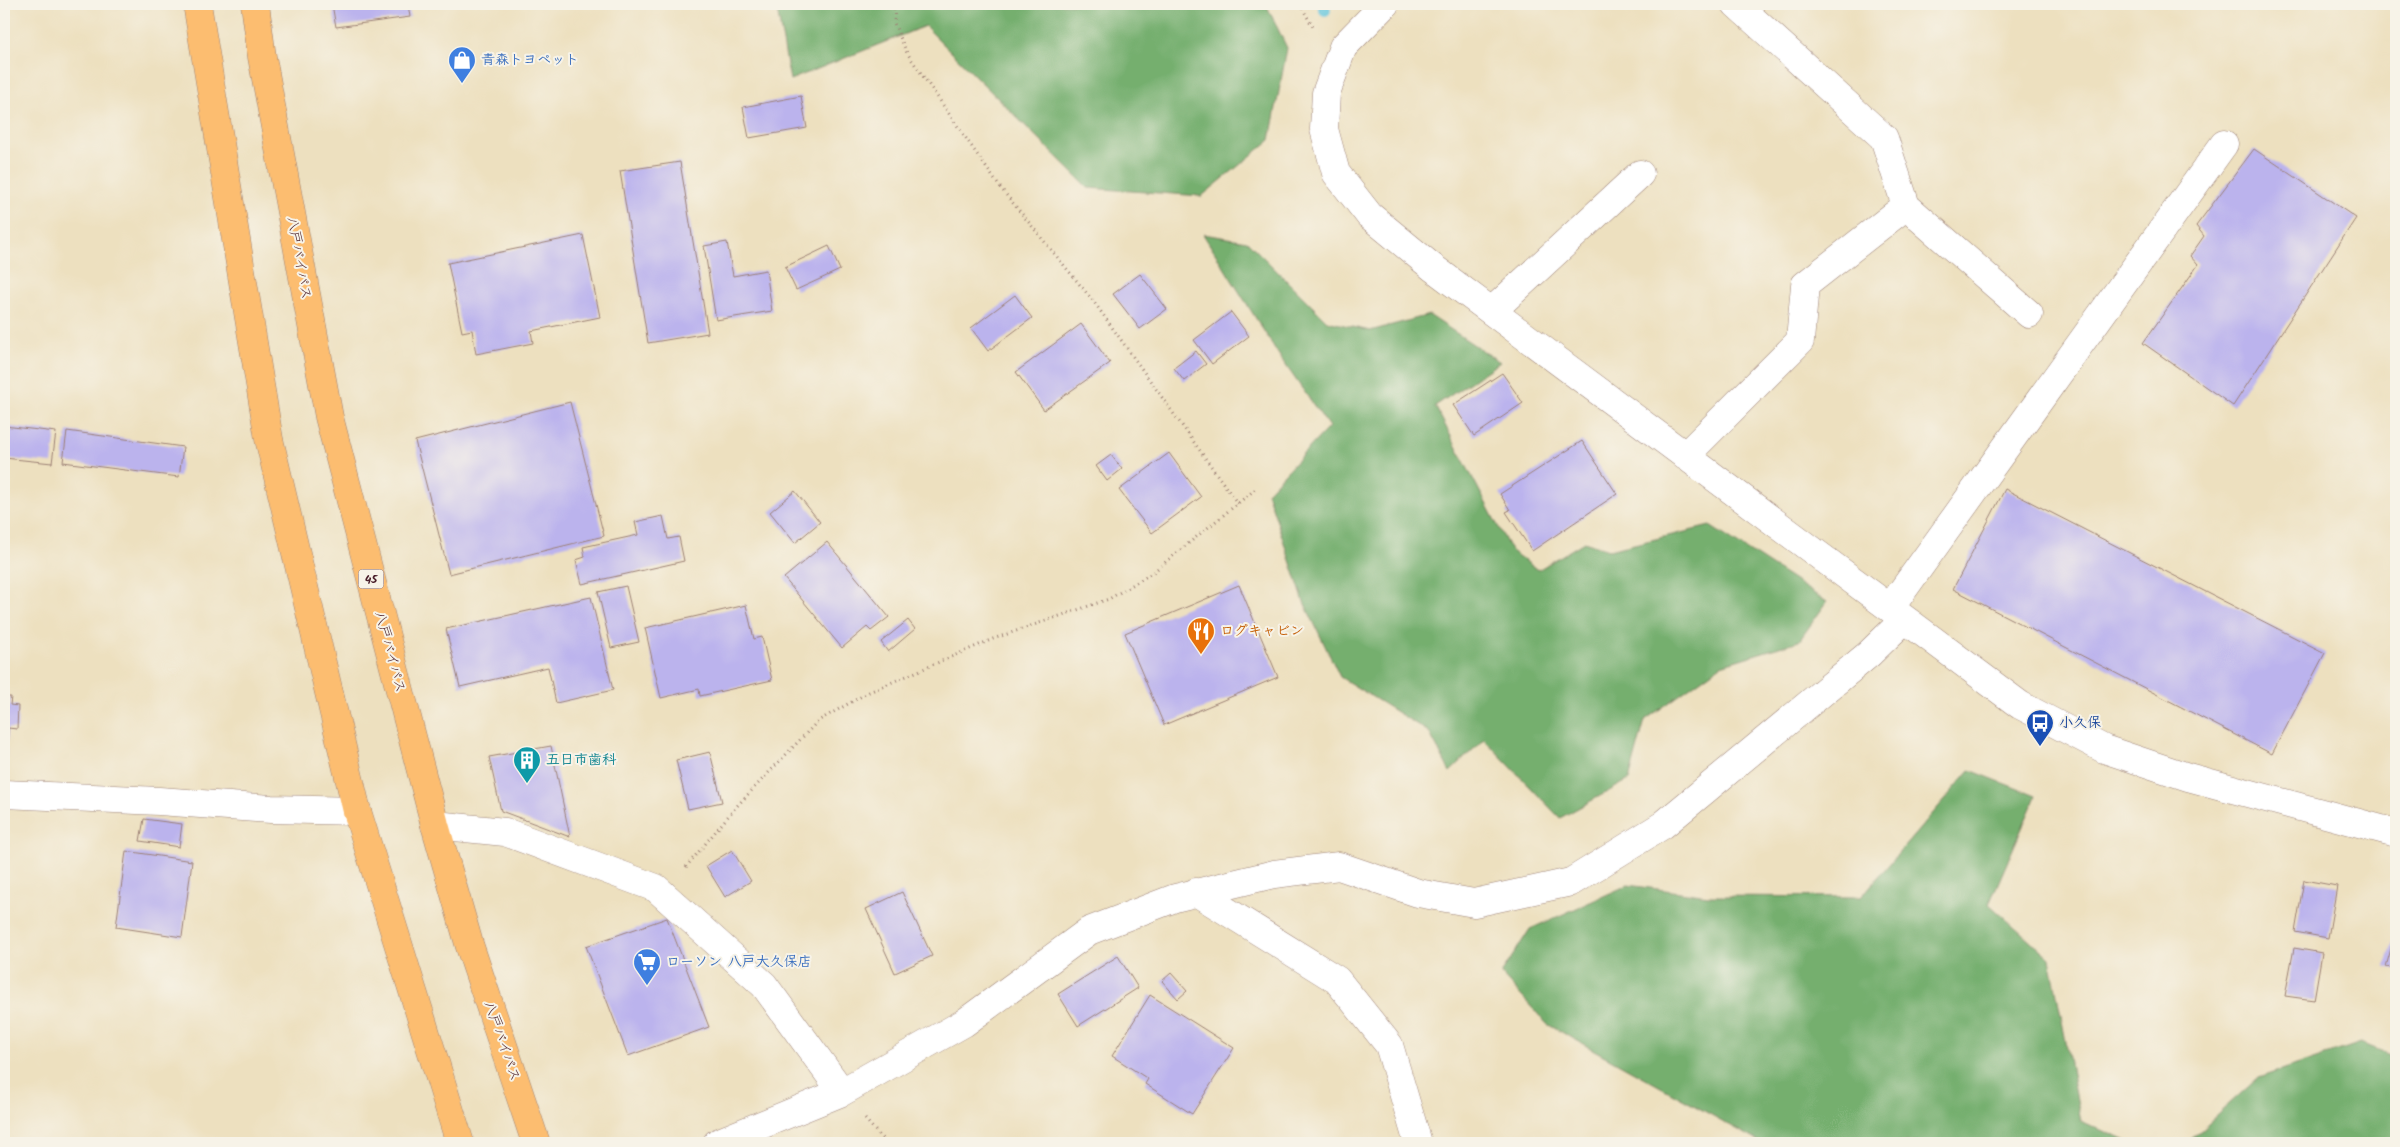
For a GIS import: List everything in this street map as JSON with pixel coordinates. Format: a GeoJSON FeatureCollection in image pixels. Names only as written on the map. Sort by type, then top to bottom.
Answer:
{"type":"FeatureCollection","features":[{"type":"Feature","properties":{"kind":"highway"},"geometry":{"type":"LineString","coordinates":[[197,4],[269,439],[357,811],[460,1143]]}},
{"type":"Feature","properties":{"kind":"highway","name":"八戸バイパス"},"geometry":{"type":"LineString","coordinates":[[255,4],[262,57],[329,417],[470,947],[536,1143]]}},
{"type":"Feature","properties":{"kind":"street"},"geometry":{"type":"LineString","coordinates":[[1385,4],[1344,47],[1326,92],[1324,129],[1336,174],[1369,214],[1432,267],[2020,705],[2104,749],[2188,777],[2396,833]]}},
{"type":"Feature","properties":{"kind":"street"},"geometry":{"type":"LineString","coordinates":[[1736,4],[1884,138],[1906,206],[2029,314]]}},
{"type":"Feature","properties":{"kind":"street"},"geometry":{"type":"LineString","coordinates":[[717,1143],[842,1092],[964,1023],[1089,931],[1175,898],[1274,874],[1340,866],[1418,893],[1474,903],[1572,882],[1663,825],[1869,654],[2224,144]]}},
{"type":"Feature","properties":{"kind":"street"},"geometry":{"type":"LineString","coordinates":[[1492,311],[1640,174]]}},
{"type":"Feature","properties":{"kind":"street"},"geometry":{"type":"LineString","coordinates":[[1685,456],[1800,341],[1805,285],[1906,206]]}},
{"type":"Feature","properties":{"kind":"street"},"geometry":{"type":"LineString","coordinates":[[4,794],[159,800],[270,809],[357,811]]}},
{"type":"Feature","properties":{"kind":"street"},"geometry":{"type":"LineString","coordinates":[[436,825],[505,832],[656,888],[764,985],[842,1092]]}},
{"type":"Feature","properties":{"kind":"street"},"geometry":{"type":"LineString","coordinates":[[1196,892],[1337,980],[1389,1045],[1418,1143]]}},
{"type":"Feature","properties":{"kind":"path"},"geometry":{"type":"LineString","coordinates":[[895,4],[894,23],[907,53],[999,186],[1094,302],[1238,504]]}},
{"type":"Feature","properties":{"kind":"path"},"geometry":{"type":"LineString","coordinates":[[664,894],[736,808],[818,721],[869,692],[993,639],[1109,599],[1152,573],[1258,488]]}},
{"type":"Feature","properties":{"kind":"green space"},"geometry":{"type":"Polygon","coordinates":[[[776,4],[1266,4],[1287,48],[1270,140],[1202,196],[1088,188],[925,26],[790,80],[776,4]]]}},
{"type":"Feature","properties":{"kind":"green space"},"geometry":{"type":"Polygon","coordinates":[[[1203,234],[1247,241],[1327,321],[1370,331],[1429,315],[1500,362],[1435,406],[1511,551],[1538,570],[1584,542],[1609,550],[1710,526],[1827,602],[1799,641],[1721,665],[1645,720],[1629,780],[1560,818],[1484,739],[1450,772],[1429,732],[1340,677],[1304,602],[1267,492],[1329,427],[1282,360],[1203,234]]]}},
{"type":"Feature","properties":{"kind":"green space"},"geometry":{"type":"Polygon","coordinates":[[[1970,770],[2036,796],[1989,904],[2050,958],[2081,1121],[2130,1143],[1762,1143],[1547,1024],[1501,974],[1530,929],[1628,885],[1709,896],[1861,897],[1970,770]]]}},
{"type":"Feature","properties":{"kind":"green space"},"geometry":{"type":"Polygon","coordinates":[[[2361,1043],[2396,1057],[2396,1143],[2186,1143],[2258,1078],[2361,1043]]]}},
{"type":"Feature","properties":{"kind":"building"},"geometry":{"type":"Polygon","coordinates":[[[332,4],[408,4],[410,17],[336,27],[332,4]]]}},
{"type":"Feature","properties":{"kind":"building"},"geometry":{"type":"Polygon","coordinates":[[[801,96],[807,128],[749,138],[743,107],[801,96]]]}},
{"type":"Feature","properties":{"kind":"building"},"geometry":{"type":"Polygon","coordinates":[[[2254,149],[2356,218],[2233,406],[2143,343],[2198,265],[2190,256],[2204,236],[2196,226],[2254,149]]]}},
{"type":"Feature","properties":{"kind":"building"},"geometry":{"type":"Polygon","coordinates":[[[680,162],[708,333],[648,343],[620,171],[680,162]]]}},
{"type":"Feature","properties":{"kind":"building"},"geometry":{"type":"Polygon","coordinates":[[[583,235],[600,317],[531,331],[533,343],[476,354],[472,330],[462,332],[448,263],[583,235]]]}},
{"type":"Feature","properties":{"kind":"building"},"geometry":{"type":"Polygon","coordinates":[[[727,242],[733,276],[766,270],[772,311],[716,320],[704,246],[727,242]]]}},
{"type":"Feature","properties":{"kind":"building"},"geometry":{"type":"Polygon","coordinates":[[[829,246],[840,270],[796,290],[785,267],[829,246]]]}},
{"type":"Feature","properties":{"kind":"building"},"geometry":{"type":"Polygon","coordinates":[[[1140,274],[1167,309],[1140,329],[1113,294],[1140,274]]]}},
{"type":"Feature","properties":{"kind":"building"},"geometry":{"type":"Polygon","coordinates":[[[1015,295],[1032,318],[988,351],[971,328],[1015,295]]]}},
{"type":"Feature","properties":{"kind":"building"},"geometry":{"type":"Polygon","coordinates":[[[1231,312],[1249,336],[1212,364],[1194,340],[1231,312]]]}},
{"type":"Feature","properties":{"kind":"building"},"geometry":{"type":"Polygon","coordinates":[[[1081,324],[1110,363],[1044,410],[1016,372],[1081,324]]]}},
{"type":"Feature","properties":{"kind":"building"},"geometry":{"type":"Polygon","coordinates":[[[1196,351],[1206,364],[1184,381],[1174,368],[1196,351]]]}},
{"type":"Feature","properties":{"kind":"building"},"geometry":{"type":"Polygon","coordinates":[[[1502,373],[1523,403],[1474,436],[1453,405],[1502,373]]]}},
{"type":"Feature","properties":{"kind":"building"},"geometry":{"type":"Polygon","coordinates":[[[570,402],[604,536],[449,574],[415,441],[570,402]]]}},
{"type":"Feature","properties":{"kind":"building"},"geometry":{"type":"Polygon","coordinates":[[[4,426],[56,432],[52,463],[4,458],[4,426]]]}},
{"type":"Feature","properties":{"kind":"building"},"geometry":{"type":"Polygon","coordinates":[[[67,431],[183,447],[179,477],[63,462],[67,431]]]}},
{"type":"Feature","properties":{"kind":"building"},"geometry":{"type":"Polygon","coordinates":[[[1582,441],[1617,494],[1532,551],[1506,512],[1510,510],[1500,494],[1582,441]]]}},
{"type":"Feature","properties":{"kind":"building"},"geometry":{"type":"Polygon","coordinates":[[[1169,453],[1201,497],[1152,533],[1119,490],[1169,453]]]}},
{"type":"Feature","properties":{"kind":"building"},"geometry":{"type":"Polygon","coordinates":[[[1111,455],[1122,469],[1107,481],[1096,466],[1111,455]]]}},
{"type":"Feature","properties":{"kind":"building"},"geometry":{"type":"Polygon","coordinates":[[[2005,489],[2325,653],[2272,754],[1953,589],[2005,489]]]}},
{"type":"Feature","properties":{"kind":"building"},"geometry":{"type":"Polygon","coordinates":[[[795,491],[820,522],[795,543],[770,512],[795,491]]]}},
{"type":"Feature","properties":{"kind":"building"},"geometry":{"type":"Polygon","coordinates":[[[663,516],[668,539],[679,537],[684,561],[582,584],[576,560],[585,557],[583,547],[638,535],[635,522],[663,516]]]}},
{"type":"Feature","properties":{"kind":"building"},"geometry":{"type":"Polygon","coordinates":[[[827,542],[889,617],[871,631],[867,627],[842,648],[784,578],[827,542]]]}},
{"type":"Feature","properties":{"kind":"building","name":"ログキャビン"},"geometry":{"type":"Polygon","coordinates":[[[1239,585],[1278,677],[1164,725],[1125,633],[1239,585]]]}},
{"type":"Feature","properties":{"kind":"building"},"geometry":{"type":"Polygon","coordinates":[[[626,586],[639,642],[611,648],[598,592],[626,586]]]}},
{"type":"Feature","properties":{"kind":"building"},"geometry":{"type":"Polygon","coordinates":[[[591,597],[613,690],[556,703],[548,667],[460,687],[446,629],[591,597]]]}},
{"type":"Feature","properties":{"kind":"building"},"geometry":{"type":"Polygon","coordinates":[[[746,605],[754,639],[762,637],[772,680],[700,696],[699,689],[661,698],[645,628],[746,605]]]}},
{"type":"Feature","properties":{"kind":"building"},"geometry":{"type":"Polygon","coordinates":[[[908,620],[915,629],[888,652],[881,642],[908,620]]]}},
{"type":"Feature","properties":{"kind":"building"},"geometry":{"type":"Polygon","coordinates":[[[4,697],[11,697],[10,705],[18,706],[17,729],[8,728],[5,779],[4,697]]]}},
{"type":"Feature","properties":{"kind":"building","name":"五日市歯科"},"geometry":{"type":"Polygon","coordinates":[[[551,746],[570,837],[501,811],[489,757],[551,746]]]}},
{"type":"Feature","properties":{"kind":"building"},"geometry":{"type":"Polygon","coordinates":[[[710,752],[722,802],[688,809],[676,760],[710,752]]]}},
{"type":"Feature","properties":{"kind":"building"},"geometry":{"type":"Polygon","coordinates":[[[144,819],[182,824],[179,847],[140,841],[144,819]]]}},
{"type":"Feature","properties":{"kind":"building"},"geometry":{"type":"Polygon","coordinates":[[[732,850],[751,881],[725,897],[706,866],[732,850]]]}},
{"type":"Feature","properties":{"kind":"building"},"geometry":{"type":"Polygon","coordinates":[[[126,851],[192,861],[182,937],[116,927],[126,851]]]}},
{"type":"Feature","properties":{"kind":"building"},"geometry":{"type":"Polygon","coordinates":[[[2304,880],[2337,886],[2328,938],[2295,932],[2304,880]]]}},
{"type":"Feature","properties":{"kind":"building"},"geometry":{"type":"Polygon","coordinates":[[[902,892],[932,956],[895,973],[866,909],[902,892]]]}},
{"type":"Feature","properties":{"kind":"building","name":"ローソン 八戸大久保店"},"geometry":{"type":"Polygon","coordinates":[[[667,918],[709,1027],[628,1056],[586,946],[667,918]]]}},
{"type":"Feature","properties":{"kind":"building"},"geometry":{"type":"Polygon","coordinates":[[[2396,930],[2396,969],[2386,967],[2396,930]]]}},
{"type":"Feature","properties":{"kind":"building"},"geometry":{"type":"Polygon","coordinates":[[[2294,948],[2322,953],[2314,1000],[2285,996],[2294,948]]]}},
{"type":"Feature","properties":{"kind":"building"},"geometry":{"type":"Polygon","coordinates":[[[1118,956],[1138,988],[1078,1026],[1058,994],[1118,956]]]}},
{"type":"Feature","properties":{"kind":"building"},"geometry":{"type":"Polygon","coordinates":[[[1171,973],[1187,991],[1178,999],[1162,981],[1171,973]]]}},
{"type":"Feature","properties":{"kind":"building"},"geometry":{"type":"Polygon","coordinates":[[[1150,995],[1234,1048],[1192,1114],[1145,1084],[1148,1079],[1112,1056],[1150,995]]]}},
{"type":"Feature","properties":{"kind":"waterway"},"geometry":{"type":"LineString","coordinates":[[1323,4],[1325,10]]}},
{"type":"Feature","properties":{"kind":"place","name":"青森トヨペット"},"geometry":{"type":"Point","coordinates":[462,84]}},
{"type":"Feature","properties":{"kind":"place","name":"ログキャビン"},"geometry":{"type":"Point","coordinates":[1201,655]}},
{"type":"Feature","properties":{"kind":"place","name":"小久保"},"geometry":{"type":"Point","coordinates":[2040,747]}},
{"type":"Feature","properties":{"kind":"place","name":"五日市歯科"},"geometry":{"type":"Point","coordinates":[527,784]}},
{"type":"Feature","properties":{"kind":"place","name":"ローソン 八戸大久保店"},"geometry":{"type":"Point","coordinates":[647,986]}}]}
